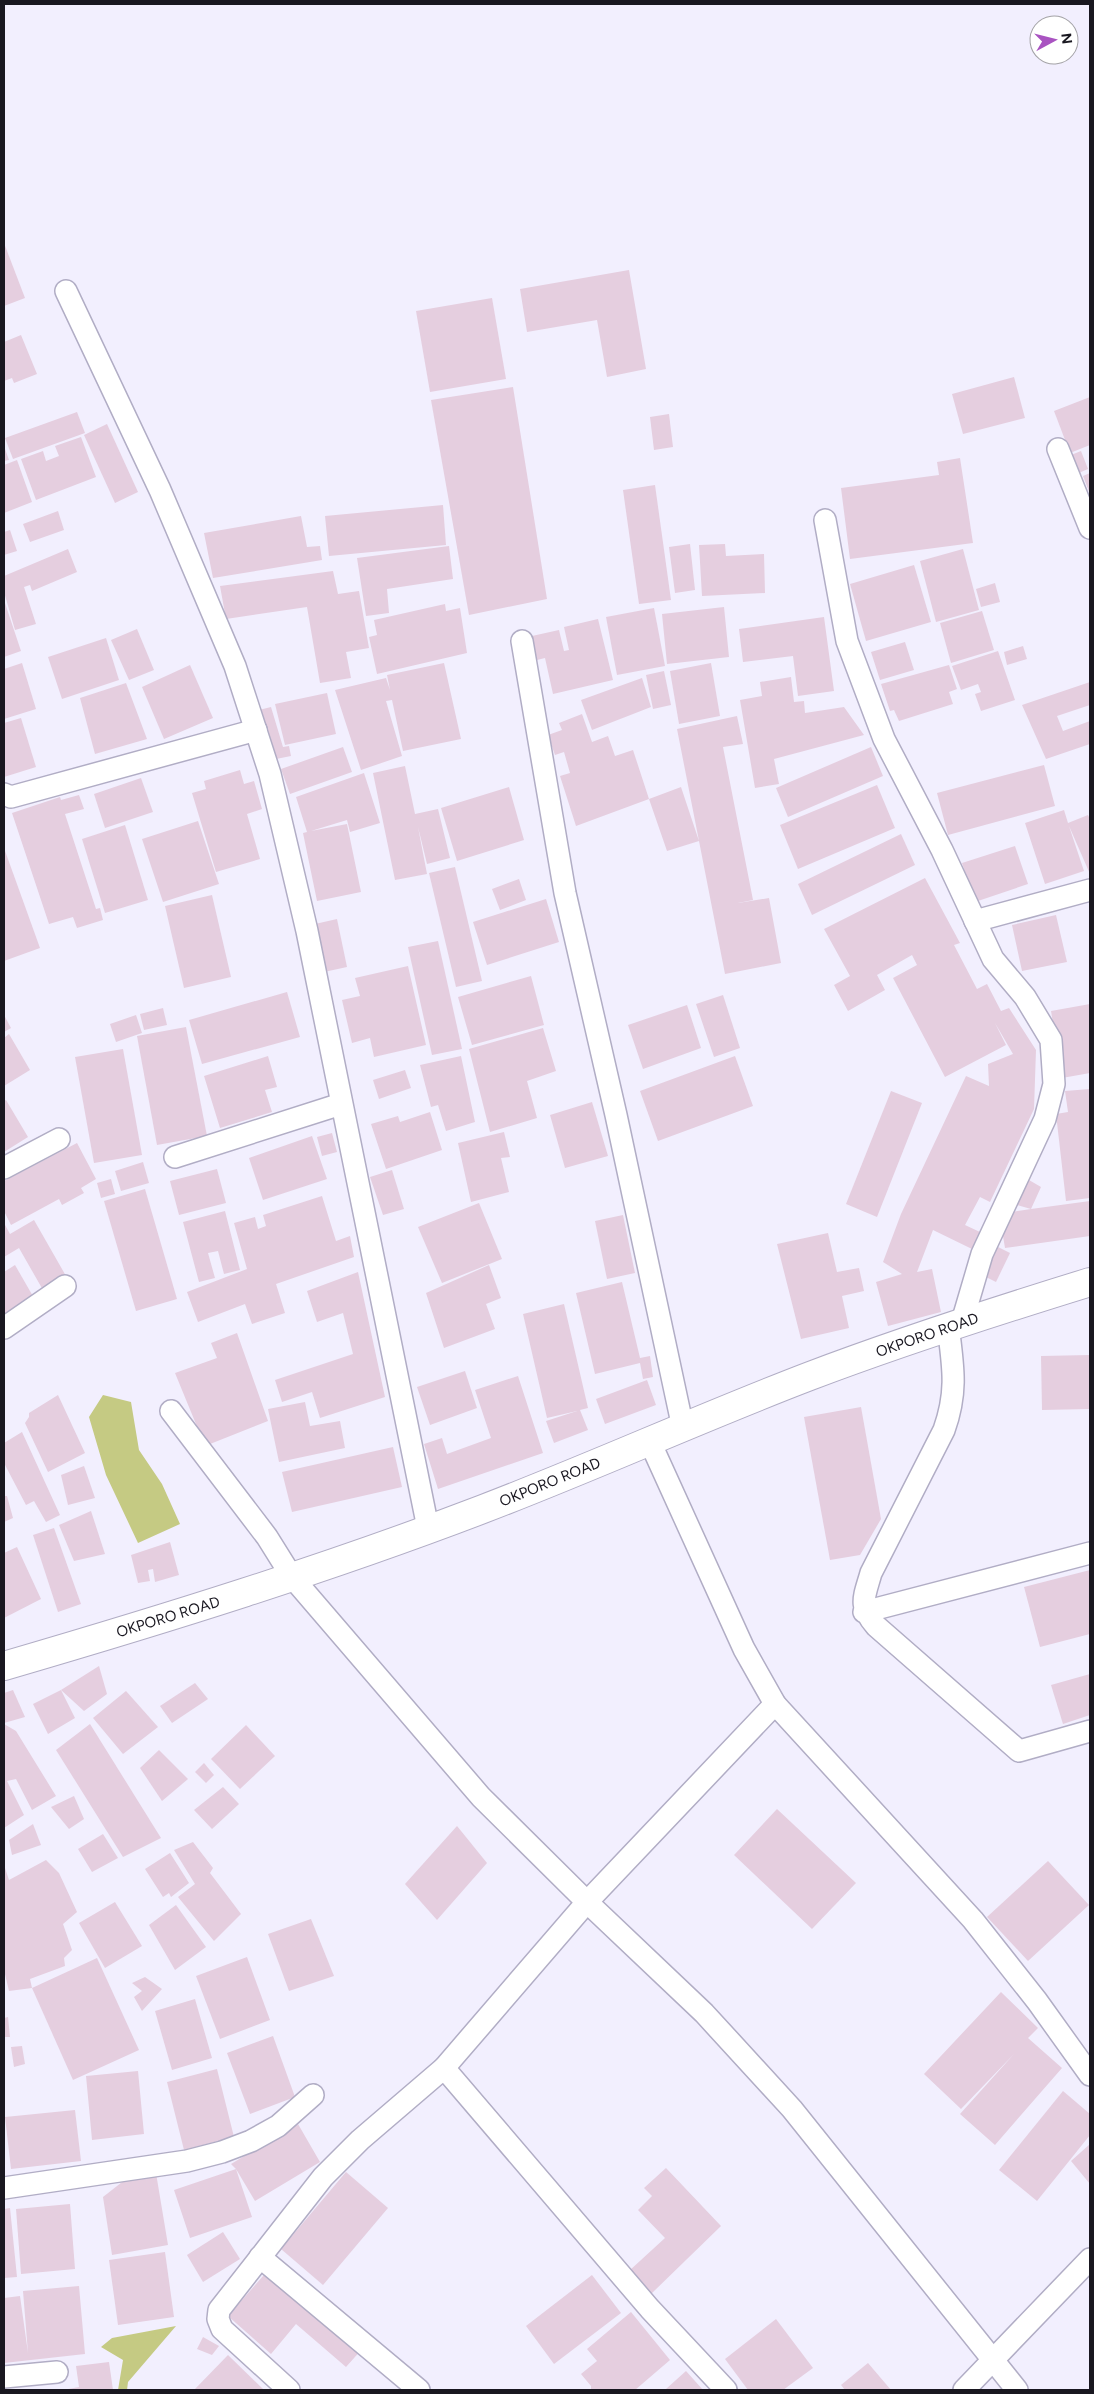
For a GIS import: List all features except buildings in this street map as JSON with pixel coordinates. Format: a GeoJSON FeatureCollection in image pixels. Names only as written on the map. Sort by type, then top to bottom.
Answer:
{"type":"FeatureCollection","features":[{"type":"Feature","properties":{"kind":"main road","name":"OKPORO ROAD"},"geometry":{"type":"LineString","coordinates":[[4,1666],[176,1615],[292,1577],[481,1509],[810,1376],[955,1324],[1090,1282]]}},
{"type":"Feature","properties":{"kind":"street"},"geometry":{"type":"LineString","coordinates":[[66,291],[160,490],[235,666],[270,774],[307,931],[428,1528]]}},
{"type":"Feature","properties":{"kind":"street"},"geometry":{"type":"LineString","coordinates":[[1058,449],[1090,528]]}},
{"type":"Feature","properties":{"kind":"street"},"geometry":{"type":"LineString","coordinates":[[825,520],[847,641],[884,739],[942,850],[993,959],[1025,997],[1051,1040],[1054,1084],[1045,1119],[982,1254],[955,1324],[954,1382],[951,1409],[944,1430],[871,1573],[864,1597],[864,1612],[876,1626],[1019,1751],[1090,1732]]}},
{"type":"Feature","properties":{"kind":"street"},"geometry":{"type":"LineString","coordinates":[[522,641],[565,893],[616,1115],[683,1428]]}},
{"type":"Feature","properties":{"kind":"street"},"geometry":{"type":"LineString","coordinates":[[4,794],[11,797],[256,730]]}},
{"type":"Feature","properties":{"kind":"street"},"geometry":{"type":"LineString","coordinates":[[975,920],[1090,890]]}},
{"type":"Feature","properties":{"kind":"street"},"geometry":{"type":"LineString","coordinates":[[175,1157],[341,1104]]}},
{"type":"Feature","properties":{"kind":"street"},"geometry":{"type":"LineString","coordinates":[[4,1168],[59,1139]]}},
{"type":"Feature","properties":{"kind":"street"},"geometry":{"type":"LineString","coordinates":[[4,1328],[66,1286]]}},
{"type":"Feature","properties":{"kind":"street"},"geometry":{"type":"LineString","coordinates":[[171,1410],[267,1537],[292,1577],[481,1797],[587,1902],[704,2013],[792,2109],[992,2362],[1017,2390]]}},
{"type":"Feature","properties":{"kind":"street"},"geometry":{"type":"LineString","coordinates":[[650,1442],[744,1649],[775,1704],[973,1920],[1090,2075]]}},
{"type":"Feature","properties":{"kind":"street"},"geometry":{"type":"LineString","coordinates":[[864,1612],[1090,1553]]}},
{"type":"Feature","properties":{"kind":"street"},"geometry":{"type":"LineString","coordinates":[[290,2390],[222,2328],[218,2320],[220,2310],[323,2177],[360,2140],[444,2068],[587,1902],[775,1704]]}},
{"type":"Feature","properties":{"kind":"street"},"geometry":{"type":"LineString","coordinates":[[444,2068],[650,2309],[726,2390]]}},
{"type":"Feature","properties":{"kind":"street"},"geometry":{"type":"LineString","coordinates":[[4,2188],[187,2161],[222,2152],[251,2141],[278,2126],[313,2094]]}},
{"type":"Feature","properties":{"kind":"street"},"geometry":{"type":"LineString","coordinates":[[260,2257],[419,2390]]}},
{"type":"Feature","properties":{"kind":"street"},"geometry":{"type":"LineString","coordinates":[[964,2390],[1090,2259]]}},
{"type":"Feature","properties":{"kind":"street"},"geometry":{"type":"LineString","coordinates":[[992,2362],[1003,2390]]}},
{"type":"Feature","properties":{"kind":"street"},"geometry":{"type":"LineString","coordinates":[[4,2377],[57,2372]]}},
{"type":"Feature","properties":{"kind":"green space"},"geometry":{"type":"Polygon","coordinates":[[[103,1395],[131,1402],[139,1450],[162,1484],[180,1524],[138,1543],[106,1475],[89,1417],[103,1395]]]}},
{"type":"Feature","properties":{"kind":"green space"},"geometry":{"type":"Polygon","coordinates":[[[176,2326],[128,2382],[127,2390],[118,2390],[123,2360],[101,2347],[112,2338],[176,2326]]]}}]}
